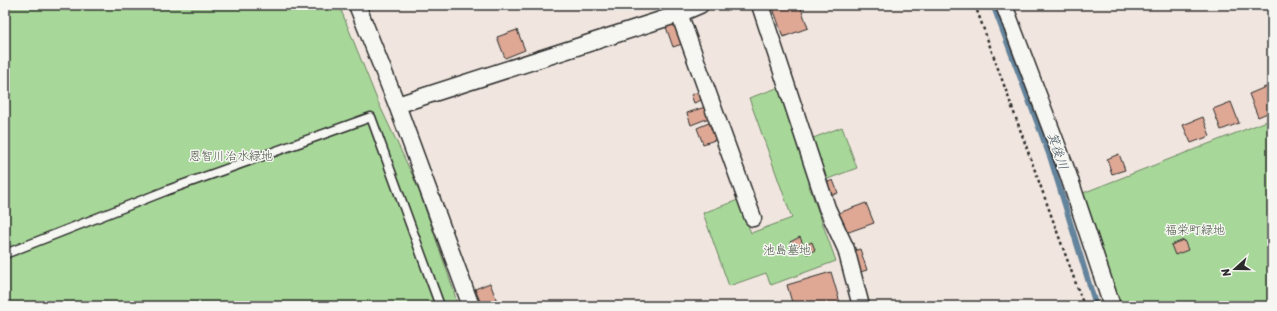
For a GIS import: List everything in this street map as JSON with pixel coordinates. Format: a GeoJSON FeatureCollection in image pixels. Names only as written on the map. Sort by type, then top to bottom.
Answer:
{"type":"FeatureCollection","features":[{"type":"Feature","properties":{"kind":"street"},"geometry":{"type":"LineString","coordinates":[[357,5],[397,105],[471,306]]}},
{"type":"Feature","properties":{"kind":"street"},"geometry":{"type":"LineString","coordinates":[[397,105],[678,9],[700,5]]}},
{"type":"Feature","properties":{"kind":"street"},"geometry":{"type":"LineString","coordinates":[[760,5],[827,208],[846,249],[861,306]]}},
{"type":"Feature","properties":{"kind":"street"},"geometry":{"type":"LineString","coordinates":[[1004,5],[1068,174],[1112,306]]}},
{"type":"Feature","properties":{"kind":"street"},"geometry":{"type":"LineString","coordinates":[[678,9],[753,218]]}},
{"type":"Feature","properties":{"kind":"lane"},"geometry":{"type":"LineString","coordinates":[[5,254],[168,190],[371,117],[440,306]]}},
{"type":"Feature","properties":{"kind":"path"},"geometry":{"type":"LineString","coordinates":[[975,5],[1084,306]]}},
{"type":"Feature","properties":{"kind":"green space","name":"恩智川治水緑地"},"geometry":{"type":"Polygon","coordinates":[[[5,5],[339,5],[378,102],[417,185],[454,291],[457,306],[5,306],[5,5]]]}},
{"type":"Feature","properties":{"kind":"green space","name":"池島墓地"},"geometry":{"type":"Polygon","coordinates":[[[780,87],[800,143],[842,127],[857,168],[809,186],[836,261],[771,285],[766,273],[729,286],[703,213],[738,200],[751,233],[792,218],[749,98],[780,87]]]}},
{"type":"Feature","properties":{"kind":"green space","name":"福栄町緑地"},"geometry":{"type":"Polygon","coordinates":[[[1272,119],[1272,306],[1121,306],[1083,193],[1272,119]]]}},
{"type":"Feature","properties":{"kind":"building"},"geometry":{"type":"Polygon","coordinates":[[[772,5],[800,5],[808,28],[783,37],[772,5]]]}},
{"type":"Feature","properties":{"kind":"building"},"geometry":{"type":"Polygon","coordinates":[[[677,22],[685,43],[673,47],[666,27],[677,22]]]}},
{"type":"Feature","properties":{"kind":"building"},"geometry":{"type":"Polygon","coordinates":[[[517,30],[525,50],[505,58],[497,37],[517,30]]]}},
{"type":"Feature","properties":{"kind":"building"},"geometry":{"type":"Polygon","coordinates":[[[1268,86],[1272,97],[1272,111],[1258,117],[1249,94],[1268,86]]]}},
{"type":"Feature","properties":{"kind":"building"},"geometry":{"type":"Polygon","coordinates":[[[701,91],[704,99],[694,103],[691,95],[701,91]]]}},
{"type":"Feature","properties":{"kind":"building"},"geometry":{"type":"Polygon","coordinates":[[[1231,102],[1239,123],[1221,130],[1213,109],[1231,102]]]}},
{"type":"Feature","properties":{"kind":"building"},"geometry":{"type":"Polygon","coordinates":[[[705,107],[709,118],[691,125],[687,113],[705,107]]]}},
{"type":"Feature","properties":{"kind":"building"},"geometry":{"type":"Polygon","coordinates":[[[1203,117],[1210,136],[1191,143],[1183,125],[1203,117]]]}},
{"type":"Feature","properties":{"kind":"building"},"geometry":{"type":"Polygon","coordinates":[[[711,122],[718,139],[703,144],[697,128],[711,122]]]}},
{"type":"Feature","properties":{"kind":"building"},"geometry":{"type":"Polygon","coordinates":[[[1119,154],[1125,170],[1112,174],[1107,159],[1119,154]]]}},
{"type":"Feature","properties":{"kind":"building"},"geometry":{"type":"Polygon","coordinates":[[[833,180],[838,193],[828,197],[823,184],[833,180]]]}},
{"type":"Feature","properties":{"kind":"building"},"geometry":{"type":"Polygon","coordinates":[[[866,203],[874,223],[843,234],[836,214],[866,203]]]}},
{"type":"Feature","properties":{"kind":"building"},"geometry":{"type":"Polygon","coordinates":[[[800,237],[803,244],[793,248],[790,242],[800,237]]]}},
{"type":"Feature","properties":{"kind":"building"},"geometry":{"type":"Polygon","coordinates":[[[1184,240],[1188,250],[1175,255],[1171,245],[1184,240]]]}},
{"type":"Feature","properties":{"kind":"building"},"geometry":{"type":"Polygon","coordinates":[[[812,242],[815,250],[807,254],[803,246],[812,242]]]}},
{"type":"Feature","properties":{"kind":"building"},"geometry":{"type":"Polygon","coordinates":[[[860,249],[867,270],[857,273],[850,252],[860,249]]]}},
{"type":"Feature","properties":{"kind":"building"},"geometry":{"type":"Polygon","coordinates":[[[831,272],[841,306],[793,306],[787,285],[831,272]]]}},
{"type":"Feature","properties":{"kind":"building"},"geometry":{"type":"Polygon","coordinates":[[[490,283],[498,304],[482,306],[475,289],[490,283]]]}},
{"type":"Feature","properties":{"kind":"waterway","name":"箕後川"},"geometry":{"type":"LineString","coordinates":[[993,5],[1050,157],[1096,306]]}}]}
